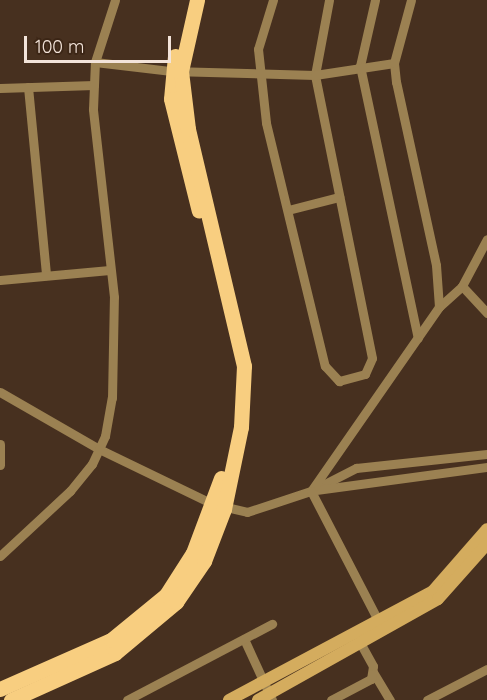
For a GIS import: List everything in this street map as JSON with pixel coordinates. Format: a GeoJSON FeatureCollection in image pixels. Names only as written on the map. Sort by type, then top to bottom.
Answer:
{"type":"FeatureCollection","features":[{"type":"Feature","properties":{"kind":"main road"},"geometry":{"type":"LineString","coordinates":[[11,700],[115,652],[168,609],[204,561],[241,427],[244,366],[176,71],[188,0]]}},
{"type":"Feature","properties":{"kind":"main road"},"geometry":{"type":"LineString","coordinates":[[176,71],[197,0]]}},
{"type":"Feature","properties":{"kind":"main road"},"geometry":{"type":"LineString","coordinates":[[0,689],[111,640],[166,595],[193,554],[218,506]]}},
{"type":"Feature","properties":{"kind":"main road"},"geometry":{"type":"LineString","coordinates":[[229,700],[433,591],[487,529]]}},
{"type":"Feature","properties":{"kind":"main road"},"geometry":{"type":"LineString","coordinates":[[266,698],[438,598],[487,544]]}},
{"type":"Feature","properties":{"kind":"street"},"geometry":{"type":"LineString","coordinates":[[0,556],[70,491],[99,449],[112,398],[110,270],[94,86],[95,62],[115,0]]}},
{"type":"Feature","properties":{"kind":"street"},"geometry":{"type":"LineString","coordinates":[[273,0],[258,49],[266,123],[330,376],[339,381],[365,374],[370,366]]}},
{"type":"Feature","properties":{"kind":"street"},"geometry":{"type":"LineString","coordinates":[[329,0],[315,75],[370,366],[385,379]]}},
{"type":"Feature","properties":{"kind":"street"},"geometry":{"type":"LineString","coordinates":[[375,0],[360,66],[418,338]]}},
{"type":"Feature","properties":{"kind":"street"},"geometry":{"type":"LineString","coordinates":[[411,0],[394,63],[436,265],[439,307]]}},
{"type":"Feature","properties":{"kind":"street"},"geometry":{"type":"LineString","coordinates":[[95,62],[176,71],[261,70],[315,75],[360,66],[394,63]]}},
{"type":"Feature","properties":{"kind":"street"},"geometry":{"type":"LineString","coordinates":[[0,88],[94,86]]}},
{"type":"Feature","properties":{"kind":"street"},"geometry":{"type":"LineString","coordinates":[[28,87],[46,275]]}},
{"type":"Feature","properties":{"kind":"street"},"geometry":{"type":"LineString","coordinates":[[288,210],[339,197]]}},
{"type":"Feature","properties":{"kind":"street"},"geometry":{"type":"LineString","coordinates":[[311,491],[385,379],[418,338],[439,307],[462,286],[487,239]]}},
{"type":"Feature","properties":{"kind":"street"},"geometry":{"type":"LineString","coordinates":[[0,280],[110,270]]}},
{"type":"Feature","properties":{"kind":"street"},"geometry":{"type":"LineString","coordinates":[[462,286],[487,313]]}},
{"type":"Feature","properties":{"kind":"street"},"geometry":{"type":"LineString","coordinates":[[0,392],[99,449],[218,506],[247,512],[311,491],[357,468],[487,454]]}},
{"type":"Feature","properties":{"kind":"street"},"geometry":{"type":"LineString","coordinates":[[0,444],[0,465]]}},
{"type":"Feature","properties":{"kind":"street"},"geometry":{"type":"LineString","coordinates":[[311,491],[487,467]]}},
{"type":"Feature","properties":{"kind":"street"},"geometry":{"type":"LineString","coordinates":[[311,491],[378,620]]}},
{"type":"Feature","properties":{"kind":"street"},"geometry":{"type":"LineString","coordinates":[[127,700],[272,624]]}},
{"type":"Feature","properties":{"kind":"street"},"geometry":{"type":"LineString","coordinates":[[244,639],[264,681],[266,698]]}},
{"type":"Feature","properties":{"kind":"street"},"geometry":{"type":"LineString","coordinates":[[360,643],[373,672],[390,700]]}},
{"type":"Feature","properties":{"kind":"street"},"geometry":{"type":"LineString","coordinates":[[427,700],[487,669]]}},
{"type":"Feature","properties":{"kind":"street"},"geometry":{"type":"LineString","coordinates":[[331,700],[373,672]]}}]}
